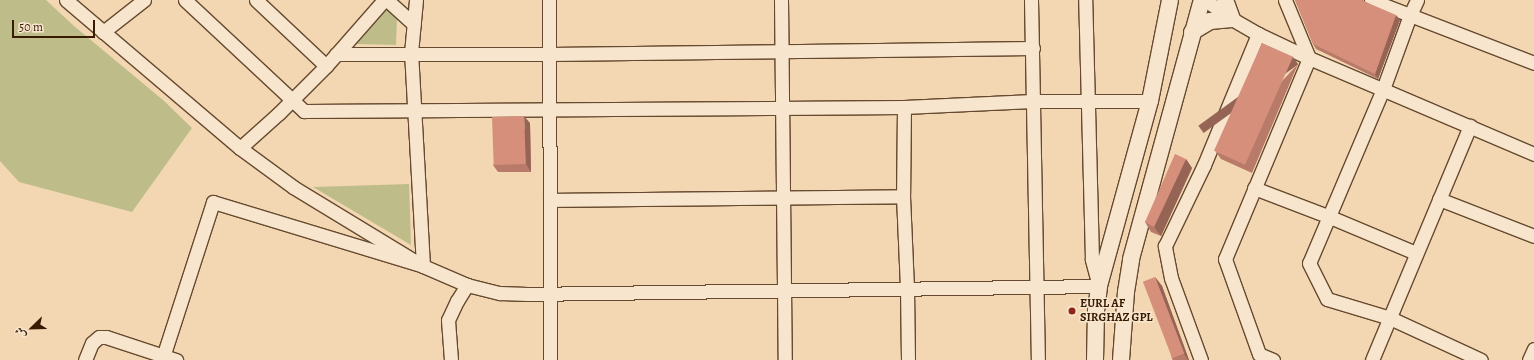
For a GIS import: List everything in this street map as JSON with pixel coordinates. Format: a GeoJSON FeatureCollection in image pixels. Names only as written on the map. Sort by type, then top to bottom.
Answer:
{"type":"FeatureCollection","features":[{"type":"Feature","properties":{"kind":"street"},"geometry":{"type":"LineString","coordinates":[[66,0],[240,148],[293,187],[423,266],[467,286],[500,293],[527,294],[1099,286]]}},
{"type":"Feature","properties":{"kind":"street"},"geometry":{"type":"LineString","coordinates":[[102,32],[144,0]]}},
{"type":"Feature","properties":{"kind":"street"},"geometry":{"type":"LineString","coordinates":[[185,0],[304,111],[904,107],[1033,101],[1150,101]]}},
{"type":"Feature","properties":{"kind":"street"},"geometry":{"type":"LineString","coordinates":[[256,0],[326,66]]}},
{"type":"Feature","properties":{"kind":"street"},"geometry":{"type":"LineString","coordinates":[[240,148],[326,66],[384,0]]}},
{"type":"Feature","properties":{"kind":"street"},"geometry":{"type":"LineString","coordinates":[[387,0],[414,24]]}},
{"type":"Feature","properties":{"kind":"street"},"geometry":{"type":"LineString","coordinates":[[416,0],[411,53],[423,266]]}},
{"type":"Feature","properties":{"kind":"street"},"geometry":{"type":"LineString","coordinates":[[549,0],[550,360]]}},
{"type":"Feature","properties":{"kind":"street"},"geometry":{"type":"LineString","coordinates":[[781,0],[785,360]]}},
{"type":"Feature","properties":{"kind":"street"},"geometry":{"type":"LineString","coordinates":[[1032,0],[1038,360]]}},
{"type":"Feature","properties":{"kind":"street"},"geometry":{"type":"LineString","coordinates":[[1085,0],[1092,259],[1099,286]]}},
{"type":"Feature","properties":{"kind":"street"},"geometry":{"type":"LineString","coordinates":[[1096,360],[1096,311],[1099,286],[1150,101],[1170,0]]}},
{"type":"Feature","properties":{"kind":"street"},"geometry":{"type":"LineString","coordinates":[[1122,360],[1126,292],[1131,259],[1202,0]]}},
{"type":"Feature","properties":{"kind":"street"},"geometry":{"type":"LineString","coordinates":[[1205,0],[1232,19],[1258,34],[1309,58],[1534,153]]}},
{"type":"Feature","properties":{"kind":"street"},"geometry":{"type":"LineString","coordinates":[[1225,0],[1232,19]]}},
{"type":"Feature","properties":{"kind":"street"},"geometry":{"type":"LineString","coordinates":[[1274,360],[1259,354],[1225,259],[1309,58],[1284,0]]}},
{"type":"Feature","properties":{"kind":"street"},"geometry":{"type":"LineString","coordinates":[[1371,0],[1534,63]]}},
{"type":"Feature","properties":{"kind":"street"},"geometry":{"type":"LineString","coordinates":[[1417,0],[1383,89],[1330,217],[1309,263],[1327,299],[1390,318],[1481,360]]}},
{"type":"Feature","properties":{"kind":"street"},"geometry":{"type":"LineString","coordinates":[[1192,32],[1210,21],[1232,19]]}},
{"type":"Feature","properties":{"kind":"street"},"geometry":{"type":"LineString","coordinates":[[1201,360],[1171,278],[1165,246],[1204,165],[1258,34]]}},
{"type":"Feature","properties":{"kind":"street"},"geometry":{"type":"LineString","coordinates":[[336,54],[550,54],[1033,48]]}},
{"type":"Feature","properties":{"kind":"street"},"geometry":{"type":"LineString","coordinates":[[904,107],[903,196],[908,360]]}},
{"type":"Feature","properties":{"kind":"street"},"geometry":{"type":"LineString","coordinates":[[1372,360],[1470,126]]}},
{"type":"Feature","properties":{"kind":"street"},"geometry":{"type":"LineString","coordinates":[[1254,188],[1330,217],[1416,253]]}},
{"type":"Feature","properties":{"kind":"street"},"geometry":{"type":"LineString","coordinates":[[550,200],[903,196]]}},
{"type":"Feature","properties":{"kind":"street"},"geometry":{"type":"LineString","coordinates":[[1439,199],[1534,236]]}},
{"type":"Feature","properties":{"kind":"street"},"geometry":{"type":"LineString","coordinates":[[85,360],[92,343],[99,337],[106,337],[168,359],[213,202],[423,266]]}},
{"type":"Feature","properties":{"kind":"street"},"geometry":{"type":"LineString","coordinates":[[451,360],[448,320],[457,301],[467,286]]}},
{"type":"Feature","properties":{"kind":"street"},"geometry":{"type":"LineString","coordinates":[[1529,360],[1534,349]]}},
{"type":"Feature","properties":{"kind":"shaded area"},"geometry":{"type":"Polygon","coordinates":[[[0,0],[46,0],[74,26],[163,100],[192,128],[132,212],[19,182],[0,161],[0,0]]]}},
{"type":"Feature","properties":{"kind":"shaded area"},"geometry":{"type":"Polygon","coordinates":[[[385,8],[397,16],[396,45],[355,44],[385,8]]]}},
{"type":"Feature","properties":{"kind":"shaded area"},"geometry":{"type":"Polygon","coordinates":[[[409,184],[411,245],[313,187],[409,184]]]}},
{"type":"Feature","properties":{"kind":"building"},"geometry":{"type":"Polygon","coordinates":[[[1295,0],[1361,0],[1396,15],[1375,74],[1313,44],[1295,0]]]}},
{"type":"Feature","properties":{"kind":"building"},"geometry":{"type":"Polygon","coordinates":[[[1262,43],[1293,57],[1245,165],[1214,151],[1262,43]]]}},
{"type":"Feature","properties":{"kind":"building"},"geometry":{"type":"Polygon","coordinates":[[[524,116],[526,164],[494,165],[492,117],[524,116]]]}},
{"type":"Feature","properties":{"kind":"building"},"geometry":{"type":"Polygon","coordinates":[[[1175,154],[1186,159],[1154,227],[1145,222],[1175,154]]]}},
{"type":"Feature","properties":{"kind":"building"},"geometry":{"type":"Polygon","coordinates":[[[1155,277],[1184,354],[1172,358],[1143,282],[1155,277]]]}},
{"type":"Feature","properties":{"kind":"place","name":"EURL AF SIRGHAZ GPL"},"geometry":{"type":"Point","coordinates":[1072,311]}}]}
